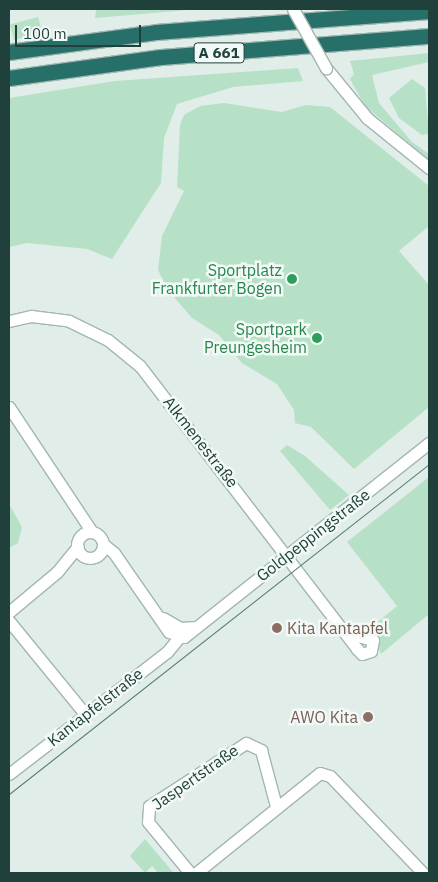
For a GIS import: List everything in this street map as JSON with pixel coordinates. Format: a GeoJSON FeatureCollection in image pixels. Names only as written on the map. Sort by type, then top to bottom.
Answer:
{"type":"FeatureCollection","features":[{"type":"Feature","properties":{"kind":"highway","name":"A 661"},"geometry":{"type":"LineString","coordinates":[[9,52],[156,32],[429,11]]}},
{"type":"Feature","properties":{"kind":"highway","name":"A 661"},"geometry":{"type":"LineString","coordinates":[[9,78],[161,57],[429,36]]}},
{"type":"Feature","properties":{"kind":"street"},"geometry":{"type":"LineString","coordinates":[[293,9],[326,68],[367,118],[429,168]]}},
{"type":"Feature","properties":{"kind":"street","name":"Alkmenestraße"},"geometry":{"type":"LineString","coordinates":[[9,322],[31,316],[68,321],[129,356],[183,419],[349,634]]}},
{"type":"Feature","properties":{"kind":"street"},"geometry":{"type":"LineString","coordinates":[[9,408],[74,505],[84,538],[96,552],[129,573],[163,618],[169,632],[179,637]]}},
{"type":"Feature","properties":{"kind":"street","name":"Goldpeppingstraße"},"geometry":{"type":"LineString","coordinates":[[179,637],[196,627],[429,443]]}},
{"type":"Feature","properties":{"kind":"street"},"geometry":{"type":"LineString","coordinates":[[84,538],[96,552]]}},
{"type":"Feature","properties":{"kind":"street"},"geometry":{"type":"LineString","coordinates":[[58,572],[84,538]]}},
{"type":"Feature","properties":{"kind":"street"},"geometry":{"type":"LineString","coordinates":[[9,612],[58,572],[96,552]]}},
{"type":"Feature","properties":{"kind":"street"},"geometry":{"type":"LineString","coordinates":[[163,618],[180,628],[196,627]]}},
{"type":"Feature","properties":{"kind":"street"},"geometry":{"type":"LineString","coordinates":[[9,621],[86,714]]}},
{"type":"Feature","properties":{"kind":"street","name":"Kantapfelstraße"},"geometry":{"type":"LineString","coordinates":[[9,774],[86,714],[179,637]]}},
{"type":"Feature","properties":{"kind":"street","name":"Jaspertstraße"},"geometry":{"type":"LineString","coordinates":[[190,873],[148,822],[149,806],[246,743],[261,750],[276,806]]}},
{"type":"Feature","properties":{"kind":"street"},"geometry":{"type":"LineString","coordinates":[[196,873],[276,806],[320,773],[330,776],[423,873]]}},
{"type":"Feature","properties":{"kind":"green space"},"geometry":{"type":"Polygon","coordinates":[[[200,9],[95,18],[96,10],[200,9]]]}},
{"type":"Feature","properties":{"kind":"green space"},"geometry":{"type":"Polygon","coordinates":[[[38,17],[42,32],[14,40],[10,25],[38,17]]]}},
{"type":"Feature","properties":{"kind":"green space"},"geometry":{"type":"Polygon","coordinates":[[[429,53],[429,62],[372,75],[379,103],[412,142],[429,154],[429,160],[365,106],[350,79],[354,74],[350,61],[429,53]]]}},
{"type":"Feature","properties":{"kind":"green space"},"geometry":{"type":"Polygon","coordinates":[[[298,68],[303,81],[233,87],[177,104],[164,138],[161,183],[112,259],[87,249],[27,243],[9,247],[9,98],[115,81],[298,68]]]}},
{"type":"Feature","properties":{"kind":"green space"},"geometry":{"type":"Polygon","coordinates":[[[412,79],[425,88],[429,134],[422,135],[399,118],[389,98],[412,79]]]}},
{"type":"Feature","properties":{"kind":"green space","name":"Sportplatz Frankfurter Bogen"},"geometry":{"type":"Polygon","coordinates":[[[224,103],[282,112],[306,105],[330,107],[429,186],[429,226],[399,251],[429,285],[429,407],[354,469],[311,427],[295,423],[294,410],[277,384],[242,363],[219,335],[192,318],[168,290],[158,270],[162,236],[184,191],[177,187],[180,125],[184,115],[200,106],[224,103]]]}},
{"type":"Feature","properties":{"kind":"green space"},"geometry":{"type":"Polygon","coordinates":[[[287,445],[305,456],[349,495],[330,510],[280,451],[287,445]]]}},
{"type":"Feature","properties":{"kind":"green space"},"geometry":{"type":"Polygon","coordinates":[[[429,477],[429,614],[381,654],[375,637],[367,631],[397,606],[347,542],[429,477]]]}},
{"type":"Feature","properties":{"kind":"green space"},"geometry":{"type":"Polygon","coordinates":[[[9,504],[22,527],[18,543],[9,548],[9,504]]]}},
{"type":"Feature","properties":{"kind":"green space"},"geometry":{"type":"Polygon","coordinates":[[[145,839],[172,873],[158,873],[152,866],[145,873],[130,856],[145,839]]]}},
{"type":"Feature","properties":{"kind":"tram line"},"geometry":{"type":"LineString","coordinates":[[9,794],[429,464]]}},
{"type":"Feature","properties":{"kind":"place","name":"Sportplatz Frankfurter Bogen"},"geometry":{"type":"Point","coordinates":[292,279]}},
{"type":"Feature","properties":{"kind":"place","name":"Sportpark Preungesheim"},"geometry":{"type":"Point","coordinates":[317,338]}},
{"type":"Feature","properties":{"kind":"place","name":"Kita Kantapfel"},"geometry":{"type":"Point","coordinates":[277,628]}},
{"type":"Feature","properties":{"kind":"place","name":"AWO Kita"},"geometry":{"type":"Point","coordinates":[368,717]}}]}
